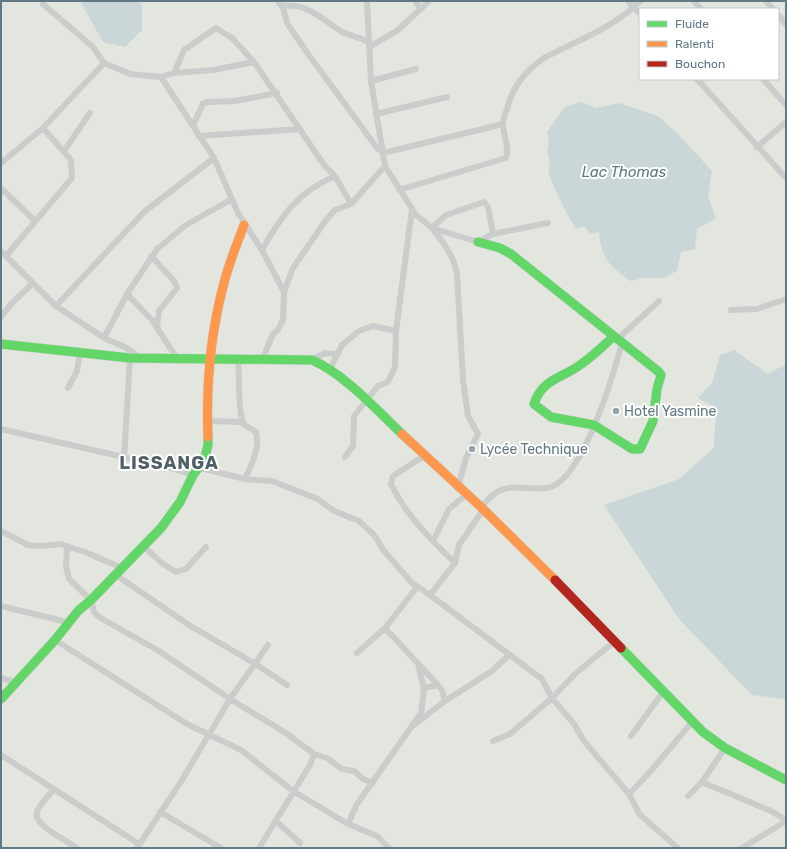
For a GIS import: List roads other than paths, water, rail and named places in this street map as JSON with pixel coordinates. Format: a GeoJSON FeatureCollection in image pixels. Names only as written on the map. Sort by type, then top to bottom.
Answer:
{"type":"FeatureCollection","features":[{"type":"Feature","properties":{"kind":"street"},"geometry":{"type":"LineString","coordinates":[[278,1],[284,8],[287,23],[306,51],[377,148],[383,154]]}},
{"type":"Feature","properties":{"kind":"street"},"geometry":{"type":"LineString","coordinates":[[367,1],[371,81],[384,166],[419,219],[432,228],[500,248],[511,254],[564,295],[613,337],[657,370],[661,375],[657,388],[653,421],[640,449],[634,449],[594,425],[551,417],[534,404],[534,400],[548,382],[578,367],[613,337]]}},
{"type":"Feature","properties":{"kind":"street"},"geometry":{"type":"LineString","coordinates":[[415,1],[421,9]]}},
{"type":"Feature","properties":{"kind":"street"},"geometry":{"type":"LineString","coordinates":[[369,45],[398,30],[429,1]]}},
{"type":"Feature","properties":{"kind":"street"},"geometry":{"type":"LineString","coordinates":[[628,1],[639,13]]}},
{"type":"Feature","properties":{"kind":"street"},"geometry":{"type":"LineString","coordinates":[[399,190],[506,158],[508,149],[503,124],[512,91],[518,82],[534,65],[605,27],[634,7],[640,1]]}},
{"type":"Feature","properties":{"kind":"street"},"geometry":{"type":"LineString","coordinates":[[43,4],[93,47],[104,63],[130,74],[162,77],[174,72],[200,71],[254,62]]}},
{"type":"Feature","properties":{"kind":"street"},"geometry":{"type":"LineString","coordinates":[[284,8],[283,6],[292,6],[313,12],[343,32],[369,45]]}},
{"type":"Feature","properties":{"kind":"street"},"geometry":{"type":"LineString","coordinates":[[779,16],[786,24]]}},
{"type":"Feature","properties":{"kind":"street"},"geometry":{"type":"LineString","coordinates":[[174,72],[184,50],[216,28],[232,38],[254,62],[277,93],[324,165],[335,176],[351,204]]}},
{"type":"Feature","properties":{"kind":"street"},"geometry":{"type":"LineString","coordinates":[[1,163],[43,128],[104,63]]}},
{"type":"Feature","properties":{"kind":"street"},"geometry":{"type":"LineString","coordinates":[[371,81],[416,69]]}},
{"type":"Feature","properties":{"kind":"street"},"geometry":{"type":"LineString","coordinates":[[162,77],[214,158],[244,225],[262,250],[284,292]]}},
{"type":"Feature","properties":{"kind":"street"},"geometry":{"type":"LineString","coordinates":[[698,80],[757,148],[786,178]]}},
{"type":"Feature","properties":{"kind":"street"},"geometry":{"type":"LineString","coordinates":[[764,80],[786,105]]}},
{"type":"Feature","properties":{"kind":"street"},"geometry":{"type":"LineString","coordinates":[[193,125],[203,104],[206,102],[235,101],[277,93]]}},
{"type":"Feature","properties":{"kind":"street"},"geometry":{"type":"LineString","coordinates":[[376,114],[446,97]]}},
{"type":"Feature","properties":{"kind":"street"},"geometry":{"type":"LineString","coordinates":[[64,151],[90,113]]}},
{"type":"Feature","properties":{"kind":"street"},"geometry":{"type":"LineString","coordinates":[[757,148],[786,122]]}},
{"type":"Feature","properties":{"kind":"street"},"geometry":{"type":"LineString","coordinates":[[383,154],[503,124]]}},
{"type":"Feature","properties":{"kind":"street"},"geometry":{"type":"LineString","coordinates":[[43,128],[71,160],[72,178],[36,221],[3,254],[56,306],[104,338],[125,347],[135,357]]}},
{"type":"Feature","properties":{"kind":"street"},"geometry":{"type":"LineString","coordinates":[[199,136],[300,129]]}},
{"type":"Feature","properties":{"kind":"street"},"geometry":{"type":"LineString","coordinates":[[56,306],[144,212],[214,158]]}},
{"type":"Feature","properties":{"kind":"street"},"geometry":{"type":"LineString","coordinates":[[263,358],[273,334],[278,330],[283,320],[284,292],[293,268],[326,220],[335,210],[351,204],[384,166]]}},
{"type":"Feature","properties":{"kind":"street"},"geometry":{"type":"LineString","coordinates":[[262,250],[275,226],[294,202],[323,182],[335,176]]}},
{"type":"Feature","properties":{"kind":"street"},"geometry":{"type":"LineString","coordinates":[[1,188],[36,221]]}},
{"type":"Feature","properties":{"kind":"street"},"geometry":{"type":"LineString","coordinates":[[104,338],[127,294],[157,249],[186,225],[232,199]]}},
{"type":"Feature","properties":{"kind":"street"},"geometry":{"type":"LineString","coordinates":[[432,228],[446,215],[484,202],[488,207],[493,234]]}},
{"type":"Feature","properties":{"kind":"street"},"geometry":{"type":"LineString","coordinates":[[345,457],[353,446],[354,416],[378,386],[388,382],[395,367],[396,331],[412,209]]}},
{"type":"Feature","properties":{"kind":"street"},"geometry":{"type":"LineString","coordinates":[[478,242],[493,234],[548,222]]}},
{"type":"Feature","properties":{"kind":"street"},"geometry":{"type":"LineString","coordinates":[[1,699],[55,640],[67,622],[91,600],[171,515],[180,502],[196,471],[204,460],[208,445],[211,357],[224,282],[244,225]]}},
{"type":"Feature","properties":{"kind":"street"},"geometry":{"type":"LineString","coordinates":[[432,228],[452,256],[456,268],[463,380],[468,416],[478,434],[466,458],[458,487]]}},
{"type":"Feature","properties":{"kind":"street"},"geometry":{"type":"LineString","coordinates":[[151,256],[174,281],[177,288],[159,311],[157,328]]}},
{"type":"Feature","properties":{"kind":"street"},"geometry":{"type":"LineString","coordinates":[[1,317],[11,304],[32,284]]}},
{"type":"Feature","properties":{"kind":"street"},"geometry":{"type":"LineString","coordinates":[[127,294],[152,320],[176,357]]}},
{"type":"Feature","properties":{"kind":"street"},"geometry":{"type":"LineString","coordinates":[[731,310],[757,309],[786,299]]}},
{"type":"Feature","properties":{"kind":"street"},"geometry":{"type":"LineString","coordinates":[[430,595],[454,563],[459,545],[482,508],[500,490],[548,488],[560,482],[576,462],[604,400],[622,343],[621,336],[659,301]]}},
{"type":"Feature","properties":{"kind":"street"},"geometry":{"type":"LineString","coordinates":[[330,369],[336,354],[347,340],[371,326],[396,331]]}},
{"type":"Feature","properties":{"kind":"street"},"geometry":{"type":"LineString","coordinates":[[1,344],[135,357],[238,357],[312,360],[330,369],[368,400],[424,456],[482,508],[615,640],[692,722],[725,748],[786,780]]}},
{"type":"Feature","properties":{"kind":"street"},"geometry":{"type":"LineString","coordinates":[[68,388],[77,370],[80,352]]}},
{"type":"Feature","properties":{"kind":"street"},"geometry":{"type":"LineString","coordinates":[[312,360],[325,353],[336,354]]}},
{"type":"Feature","properties":{"kind":"street"},"geometry":{"type":"LineString","coordinates":[[124,459],[135,357]]}},
{"type":"Feature","properties":{"kind":"street"},"geometry":{"type":"LineString","coordinates":[[238,357],[240,378],[239,407],[244,425],[256,432],[258,443],[255,456],[245,479]]}},
{"type":"Feature","properties":{"kind":"street"},"geometry":{"type":"LineString","coordinates":[[208,421],[243,422]]}},
{"type":"Feature","properties":{"kind":"street"},"geometry":{"type":"LineString","coordinates":[[1,429],[124,459],[245,479],[268,480],[295,489],[318,500],[334,511],[364,524],[375,536],[387,555],[417,587],[430,595],[542,679],[552,698],[574,724],[584,741],[629,794],[644,820],[678,848]]}},
{"type":"Feature","properties":{"kind":"street"},"geometry":{"type":"LineString","coordinates":[[424,456],[394,476],[391,481],[396,495],[432,541],[454,563]]}},
{"type":"Feature","properties":{"kind":"street"},"geometry":{"type":"LineString","coordinates":[[432,541],[449,509],[466,495]]}},
{"type":"Feature","properties":{"kind":"street"},"geometry":{"type":"LineString","coordinates":[[1,531],[28,545],[40,546],[54,544],[67,546],[85,552],[118,571],[185,622],[254,663],[286,685]]}},
{"type":"Feature","properties":{"kind":"street"},"geometry":{"type":"LineString","coordinates":[[67,546],[66,567],[69,579],[91,600],[94,612],[99,616],[159,652],[230,699],[286,733],[314,754],[327,758],[342,769],[354,771],[363,779],[373,783]]}},
{"type":"Feature","properties":{"kind":"street"},"geometry":{"type":"LineString","coordinates":[[143,546],[163,564],[176,572],[186,569],[206,547]]}},
{"type":"Feature","properties":{"kind":"street"},"geometry":{"type":"LineString","coordinates":[[357,653],[385,628],[417,587]]}},
{"type":"Feature","properties":{"kind":"street"},"geometry":{"type":"LineString","coordinates":[[1,606],[67,622]]}},
{"type":"Feature","properties":{"kind":"street"},"geometry":{"type":"LineString","coordinates":[[385,628],[438,685],[442,690],[445,701]]}},
{"type":"Feature","properties":{"kind":"street"},"geometry":{"type":"LineString","coordinates":[[55,640],[187,724],[241,750],[293,791],[348,824],[377,836],[389,848]]}},
{"type":"Feature","properties":{"kind":"street"},"geometry":{"type":"LineString","coordinates":[[493,741],[510,734],[552,698],[576,673],[615,640]]}},
{"type":"Feature","properties":{"kind":"street"},"geometry":{"type":"LineString","coordinates":[[1,755],[138,846],[210,735],[230,699],[268,645]]}},
{"type":"Feature","properties":{"kind":"street"},"geometry":{"type":"LineString","coordinates":[[413,726],[445,701],[492,671],[509,655]]}},
{"type":"Feature","properties":{"kind":"street"},"geometry":{"type":"LineString","coordinates":[[348,824],[357,804],[421,713],[423,688],[418,663]]}},
{"type":"Feature","properties":{"kind":"street"},"geometry":{"type":"LineString","coordinates":[[1,678],[15,682]]}},
{"type":"Feature","properties":{"kind":"street"},"geometry":{"type":"LineString","coordinates":[[423,688],[438,685]]}},
{"type":"Feature","properties":{"kind":"street"},"geometry":{"type":"LineString","coordinates":[[631,736],[663,692]]}},
{"type":"Feature","properties":{"kind":"street"},"geometry":{"type":"LineString","coordinates":[[629,794],[650,772],[692,722]]}},
{"type":"Feature","properties":{"kind":"street"},"geometry":{"type":"LineString","coordinates":[[688,796],[702,782],[725,748]]}},
{"type":"Feature","properties":{"kind":"street"},"geometry":{"type":"LineString","coordinates":[[259,848],[310,765],[314,754]]}},
{"type":"Feature","properties":{"kind":"street"},"geometry":{"type":"LineString","coordinates":[[702,782],[771,811],[786,820],[742,848]]}},
{"type":"Feature","properties":{"kind":"street"},"geometry":{"type":"LineString","coordinates":[[54,789],[37,811],[36,818],[42,825],[77,848]]}},
{"type":"Feature","properties":{"kind":"street"},"geometry":{"type":"LineString","coordinates":[[160,812],[221,848]]}},
{"type":"Feature","properties":{"kind":"street"},"geometry":{"type":"LineString","coordinates":[[276,821],[300,843]]}},
{"type":"Feature","properties":{"kind":"water"},"geometry":{"type":"Polygon","coordinates":[[[80,1],[139,1],[142,6],[142,30],[125,47],[103,42],[80,1]]]}},
{"type":"Feature","properties":{"kind":"water","name":"Lac Thomas"},"geometry":{"type":"Polygon","coordinates":[[[581,102],[596,108],[619,103],[658,116],[678,134],[712,171],[708,196],[716,218],[697,229],[695,249],[681,252],[677,271],[663,278],[644,278],[630,281],[607,261],[602,249],[599,232],[590,234],[584,226],[576,229],[569,217],[549,174],[549,156],[547,153],[549,140],[547,132],[565,107],[581,102]]]}},
{"type":"Feature","properties":{"kind":"water"},"geometry":{"type":"Polygon","coordinates":[[[734,350],[768,374],[786,364],[786,699],[752,695],[679,619],[604,505],[679,479],[714,448],[716,408],[698,398],[712,383],[720,355],[734,350]]]}},
{"type":"Feature","properties":{"kind":"place","name":"Hotel Yasmine"},"geometry":{"type":"Point","coordinates":[616,411]}},
{"type":"Feature","properties":{"kind":"place","name":"Lycée Technique"},"geometry":{"type":"Point","coordinates":[472,449]}},
{"type":"Feature","properties":{"kind":"district","name":"LISSANGA"},"geometry":{"type":"Point","coordinates":[169,463]}}]}
